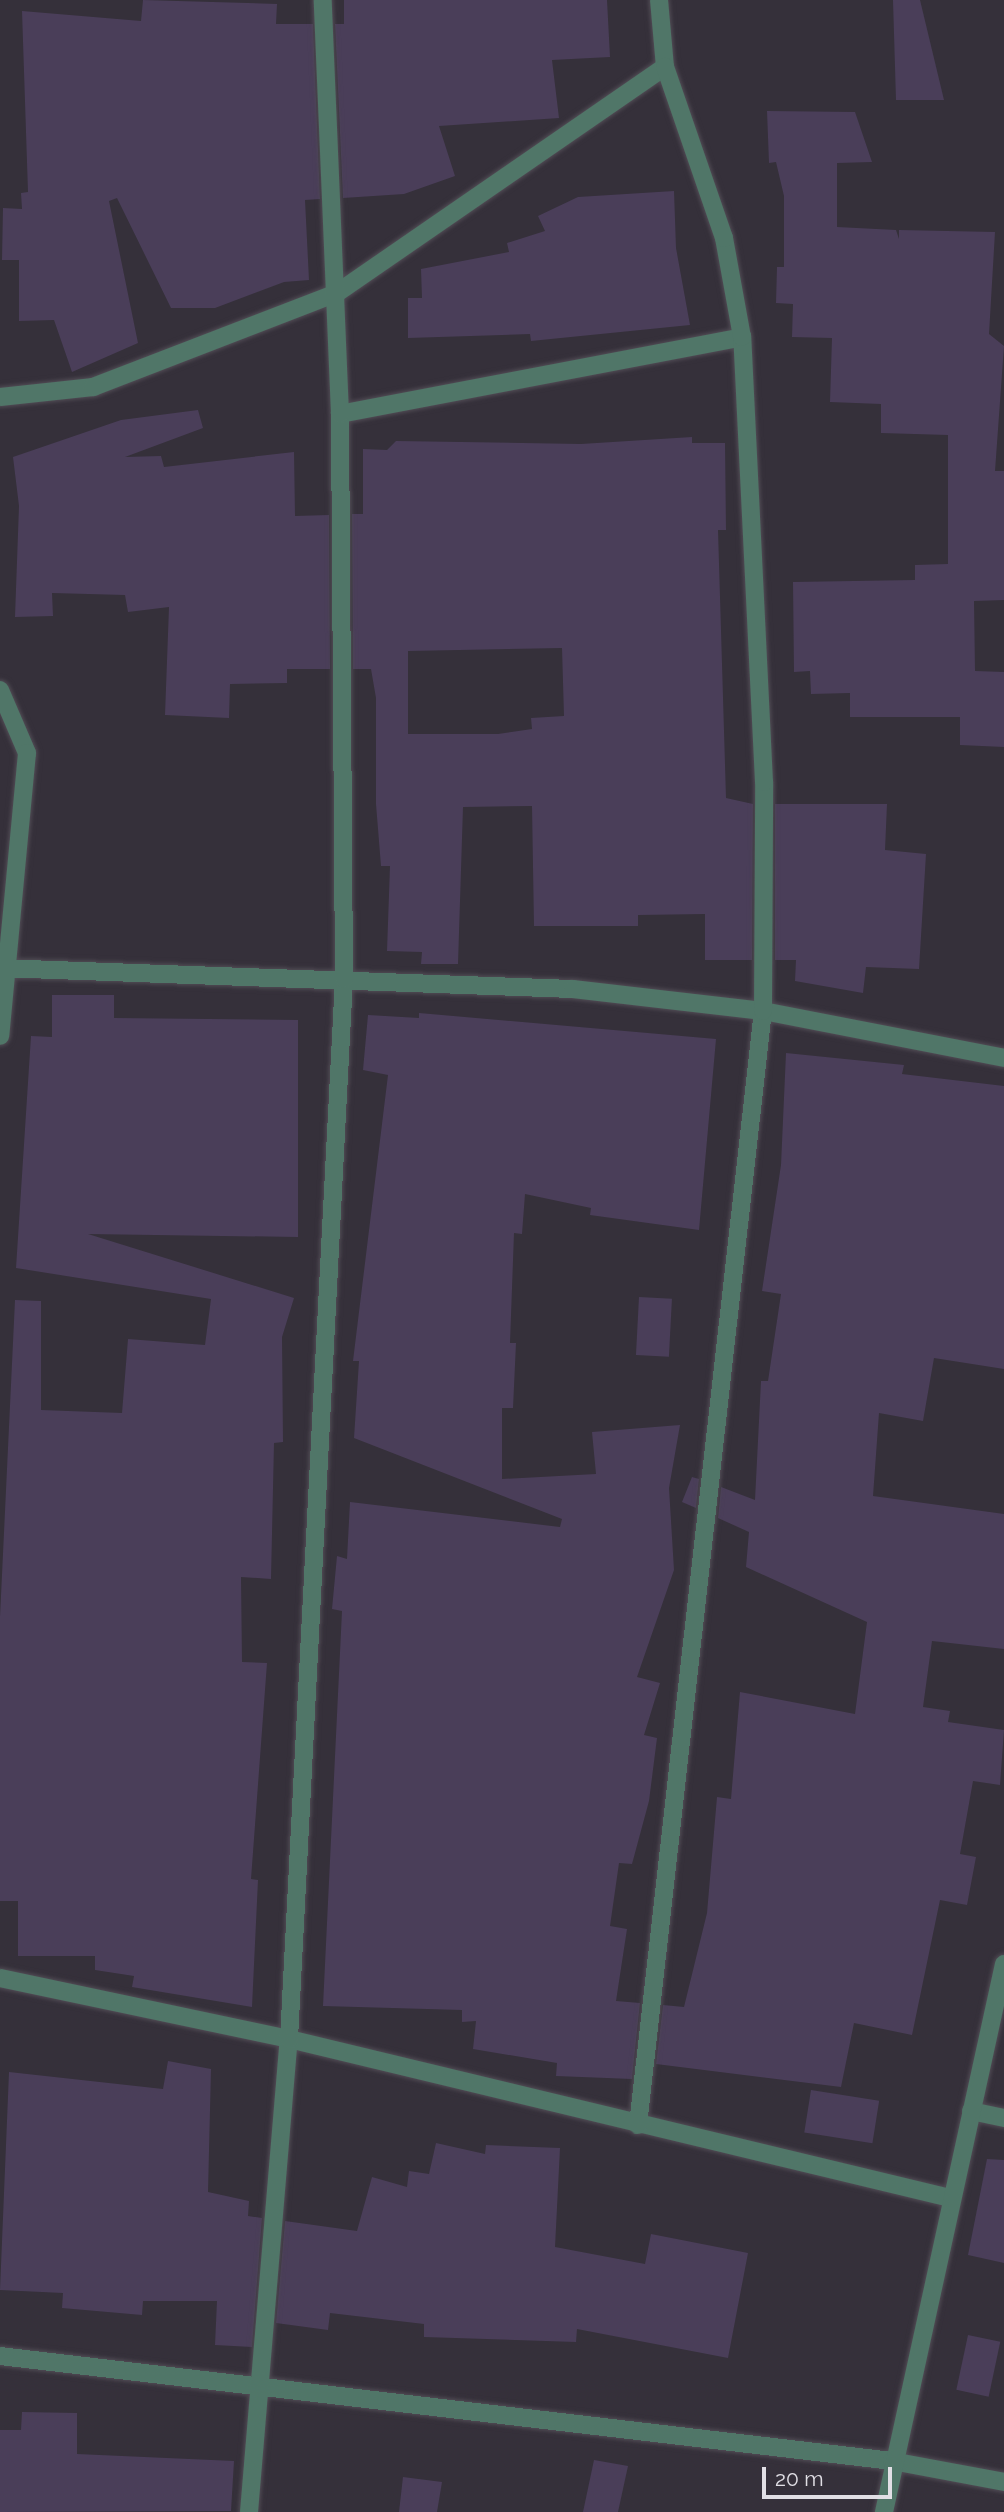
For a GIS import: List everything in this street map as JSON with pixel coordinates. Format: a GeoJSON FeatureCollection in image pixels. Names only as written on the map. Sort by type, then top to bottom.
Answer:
{"type":"FeatureCollection","features":[{"type":"Feature","properties":{"kind":"street"},"geometry":{"type":"LineString","coordinates":[[249,2512],[257,2391],[289,2039],[344,979],[340,414],[323,0]]}},
{"type":"Feature","properties":{"kind":"street"},"geometry":{"type":"LineString","coordinates":[[638,2125],[763,1011],[764,782],[742,337],[724,238],[665,67],[659,0]]}},
{"type":"Feature","properties":{"kind":"street"},"geometry":{"type":"LineString","coordinates":[[0,397],[93,387],[337,293],[665,67]]}},
{"type":"Feature","properties":{"kind":"street"},"geometry":{"type":"LineString","coordinates":[[340,414],[742,337]]}},
{"type":"Feature","properties":{"kind":"street"},"geometry":{"type":"LineString","coordinates":[[0,690],[27,753],[3,968],[0,1035]]}},
{"type":"Feature","properties":{"kind":"street"},"geometry":{"type":"LineString","coordinates":[[3,968],[573,989],[763,1011],[1004,1058]]}},
{"type":"Feature","properties":{"kind":"street"},"geometry":{"type":"LineString","coordinates":[[884,2512],[892,2461],[1004,1964]]}},
{"type":"Feature","properties":{"kind":"street"},"geometry":{"type":"LineString","coordinates":[[0,1978],[289,2039],[950,2198]]}},
{"type":"Feature","properties":{"kind":"street"},"geometry":{"type":"LineString","coordinates":[[971,2110],[1004,2118]]}},
{"type":"Feature","properties":{"kind":"street"},"geometry":{"type":"LineString","coordinates":[[0,2356],[257,2391],[892,2461],[1004,2482]]}},
{"type":"Feature","properties":{"kind":"building"},"geometry":{"type":"Polygon","coordinates":[[[143,0],[277,4],[276,24],[313,24],[320,199],[305,200],[309,280],[284,282],[215,308],[171,308],[117,198],[109,201],[138,343],[72,372],[54,320],[19,321],[19,260],[2,260],[3,208],[22,209],[21,193],[28,192],[22,11],[141,21],[143,0]]]}},
{"type":"Feature","properties":{"kind":"building"},"geometry":{"type":"Polygon","coordinates":[[[344,0],[607,0],[610,57],[552,60],[559,118],[439,126],[455,176],[404,194],[343,198],[335,24],[344,24],[344,0]]]}},
{"type":"Feature","properties":{"kind":"building"},"geometry":{"type":"Polygon","coordinates":[[[893,0],[920,0],[944,100],[896,100],[893,0]]]}},
{"type":"Feature","properties":{"kind":"building"},"geometry":{"type":"Polygon","coordinates":[[[767,111],[855,112],[872,162],[837,163],[837,227],[896,230],[899,239],[899,230],[995,232],[989,334],[1004,346],[995,471],[1004,471],[1004,600],[974,601],[975,671],[1004,672],[1004,747],[960,745],[960,717],[850,717],[850,693],[811,694],[810,671],[794,672],[793,582],[915,580],[915,565],[948,564],[948,435],[881,433],[881,404],[830,402],[832,338],[792,337],[793,304],[776,303],[777,267],[784,267],[784,196],[776,162],[769,163],[767,111]]]}},
{"type":"Feature","properties":{"kind":"building"},"geometry":{"type":"Polygon","coordinates":[[[674,191],[676,248],[690,325],[531,341],[530,334],[408,338],[408,298],[422,298],[421,269],[509,252],[507,243],[545,231],[538,216],[578,197],[674,191]]]}},
{"type":"Feature","properties":{"kind":"building"},"geometry":{"type":"Polygon","coordinates":[[[198,410],[203,428],[125,457],[161,456],[164,467],[294,452],[295,516],[329,515],[330,669],[287,669],[287,683],[230,684],[229,718],[165,715],[169,607],[128,612],[125,595],[52,593],[53,616],[15,617],[19,506],[13,457],[121,420],[198,410]]]}},
{"type":"Feature","properties":{"kind":"building"},"geometry":{"type":"Polygon","coordinates":[[[692,437],[692,443],[725,443],[726,530],[718,530],[726,798],[753,804],[752,960],[705,960],[705,914],[638,915],[638,926],[534,926],[532,806],[463,807],[458,964],[421,964],[422,952],[387,951],[390,866],[381,866],[376,804],[376,698],[371,669],[353,669],[352,514],[363,514],[363,449],[387,450],[396,441],[581,444],[692,437]],[[562,648],[408,651],[408,734],[498,734],[532,729],[531,718],[564,716],[562,648]]]}},
{"type":"Feature","properties":{"kind":"building"},"geometry":{"type":"Polygon","coordinates":[[[775,804],[887,804],[885,850],[926,854],[919,969],[866,967],[863,993],[795,981],[796,960],[775,960],[775,804]]]}},
{"type":"Feature","properties":{"kind":"building"},"geometry":{"type":"Polygon","coordinates":[[[52,995],[114,995],[114,1018],[298,1020],[298,1237],[88,1234],[294,1298],[282,1337],[283,1442],[274,1443],[271,1579],[241,1577],[242,1662],[267,1663],[251,1879],[258,1880],[252,2007],[132,1987],[134,1976],[95,1970],[95,1956],[18,1956],[18,1901],[0,1901],[0,1617],[15,1300],[41,1301],[41,1410],[122,1413],[128,1339],[205,1345],[211,1299],[16,1268],[31,1036],[52,1037],[52,995]]]}},
{"type":"Feature","properties":{"kind":"building"},"geometry":{"type":"Polygon","coordinates":[[[419,1013],[716,1039],[699,1230],[590,1215],[591,1208],[525,1194],[522,1234],[514,1233],[510,1343],[516,1343],[513,1408],[502,1408],[502,1479],[596,1474],[592,1432],[680,1425],[669,1488],[674,1570],[637,1677],[660,1683],[644,1735],[657,1738],[649,1801],[632,1864],[619,1863],[610,1926],[627,1929],[616,2001],[640,2003],[632,2079],[556,2076],[557,2063],[473,2049],[476,2021],[462,2022],[462,2010],[323,2006],[342,1611],[332,1609],[337,1556],[347,1559],[350,1502],[560,1527],[562,1519],[354,1438],[359,1361],[353,1361],[388,1075],[363,1070],[368,1015],[419,1018],[419,1013]]]}},
{"type":"Feature","properties":{"kind":"building"},"geometry":{"type":"Polygon","coordinates":[[[786,1053],[904,1065],[902,1074],[1004,1086],[1004,1369],[934,1358],[923,1421],[879,1413],[873,1496],[1004,1514],[1004,1649],[932,1641],[923,1707],[950,1711],[948,1722],[1004,1730],[1000,1785],[973,1781],[960,1854],[976,1857],[967,1905],[940,1900],[912,2035],[854,2023],[841,2087],[656,2064],[663,2005],[684,2007],[707,1913],[717,1797],[731,1799],[740,1692],[855,1714],[867,1622],[746,1567],[749,1532],[718,1518],[721,1487],[755,1500],[761,1381],[768,1381],[781,1294],[762,1291],[781,1165],[786,1053]]]}},
{"type":"Feature","properties":{"kind":"building"},"geometry":{"type":"Polygon","coordinates":[[[639,1297],[672,1299],[669,1357],[636,1355],[639,1297]]]}},
{"type":"Feature","properties":{"kind":"building"},"geometry":{"type":"Polygon","coordinates":[[[692,1477],[699,1479],[696,1508],[682,1502],[692,1477]]]}},
{"type":"Feature","properties":{"kind":"building"},"geometry":{"type":"Polygon","coordinates":[[[168,2061],[211,2069],[208,2192],[249,2201],[248,2216],[262,2218],[252,2347],[215,2345],[217,2301],[143,2301],[142,2315],[62,2308],[63,2293],[0,2290],[9,2072],[163,2089],[168,2061]]]}},
{"type":"Feature","properties":{"kind":"building"},"geometry":{"type":"Polygon","coordinates":[[[811,2090],[879,2101],[872,2143],[804,2132],[811,2090]]]}},
{"type":"Feature","properties":{"kind":"building"},"geometry":{"type":"Polygon","coordinates":[[[436,2143],[485,2154],[486,2145],[560,2148],[555,2247],[645,2264],[651,2234],[748,2253],[728,2358],[577,2329],[576,2342],[424,2337],[424,2324],[330,2313],[328,2330],[276,2323],[285,2221],[357,2231],[372,2177],[407,2187],[409,2171],[429,2174],[436,2143]]]}},
{"type":"Feature","properties":{"kind":"building"},"geometry":{"type":"Polygon","coordinates":[[[987,2159],[1004,2160],[1004,2263],[968,2255],[987,2159]]]}},
{"type":"Feature","properties":{"kind":"building"},"geometry":{"type":"Polygon","coordinates":[[[968,2335],[1000,2342],[989,2397],[956,2390],[968,2335]]]}},
{"type":"Feature","properties":{"kind":"building"},"geometry":{"type":"Polygon","coordinates":[[[22,2412],[77,2413],[77,2454],[234,2461],[231,2511],[0,2512],[0,2430],[21,2430],[22,2412]]]}},
{"type":"Feature","properties":{"kind":"building"},"geometry":{"type":"Polygon","coordinates":[[[594,2460],[628,2466],[618,2512],[583,2512],[594,2460]]]}},
{"type":"Feature","properties":{"kind":"building"},"geometry":{"type":"Polygon","coordinates":[[[403,2477],[442,2482],[437,2512],[399,2512],[403,2477]]]}}]}
